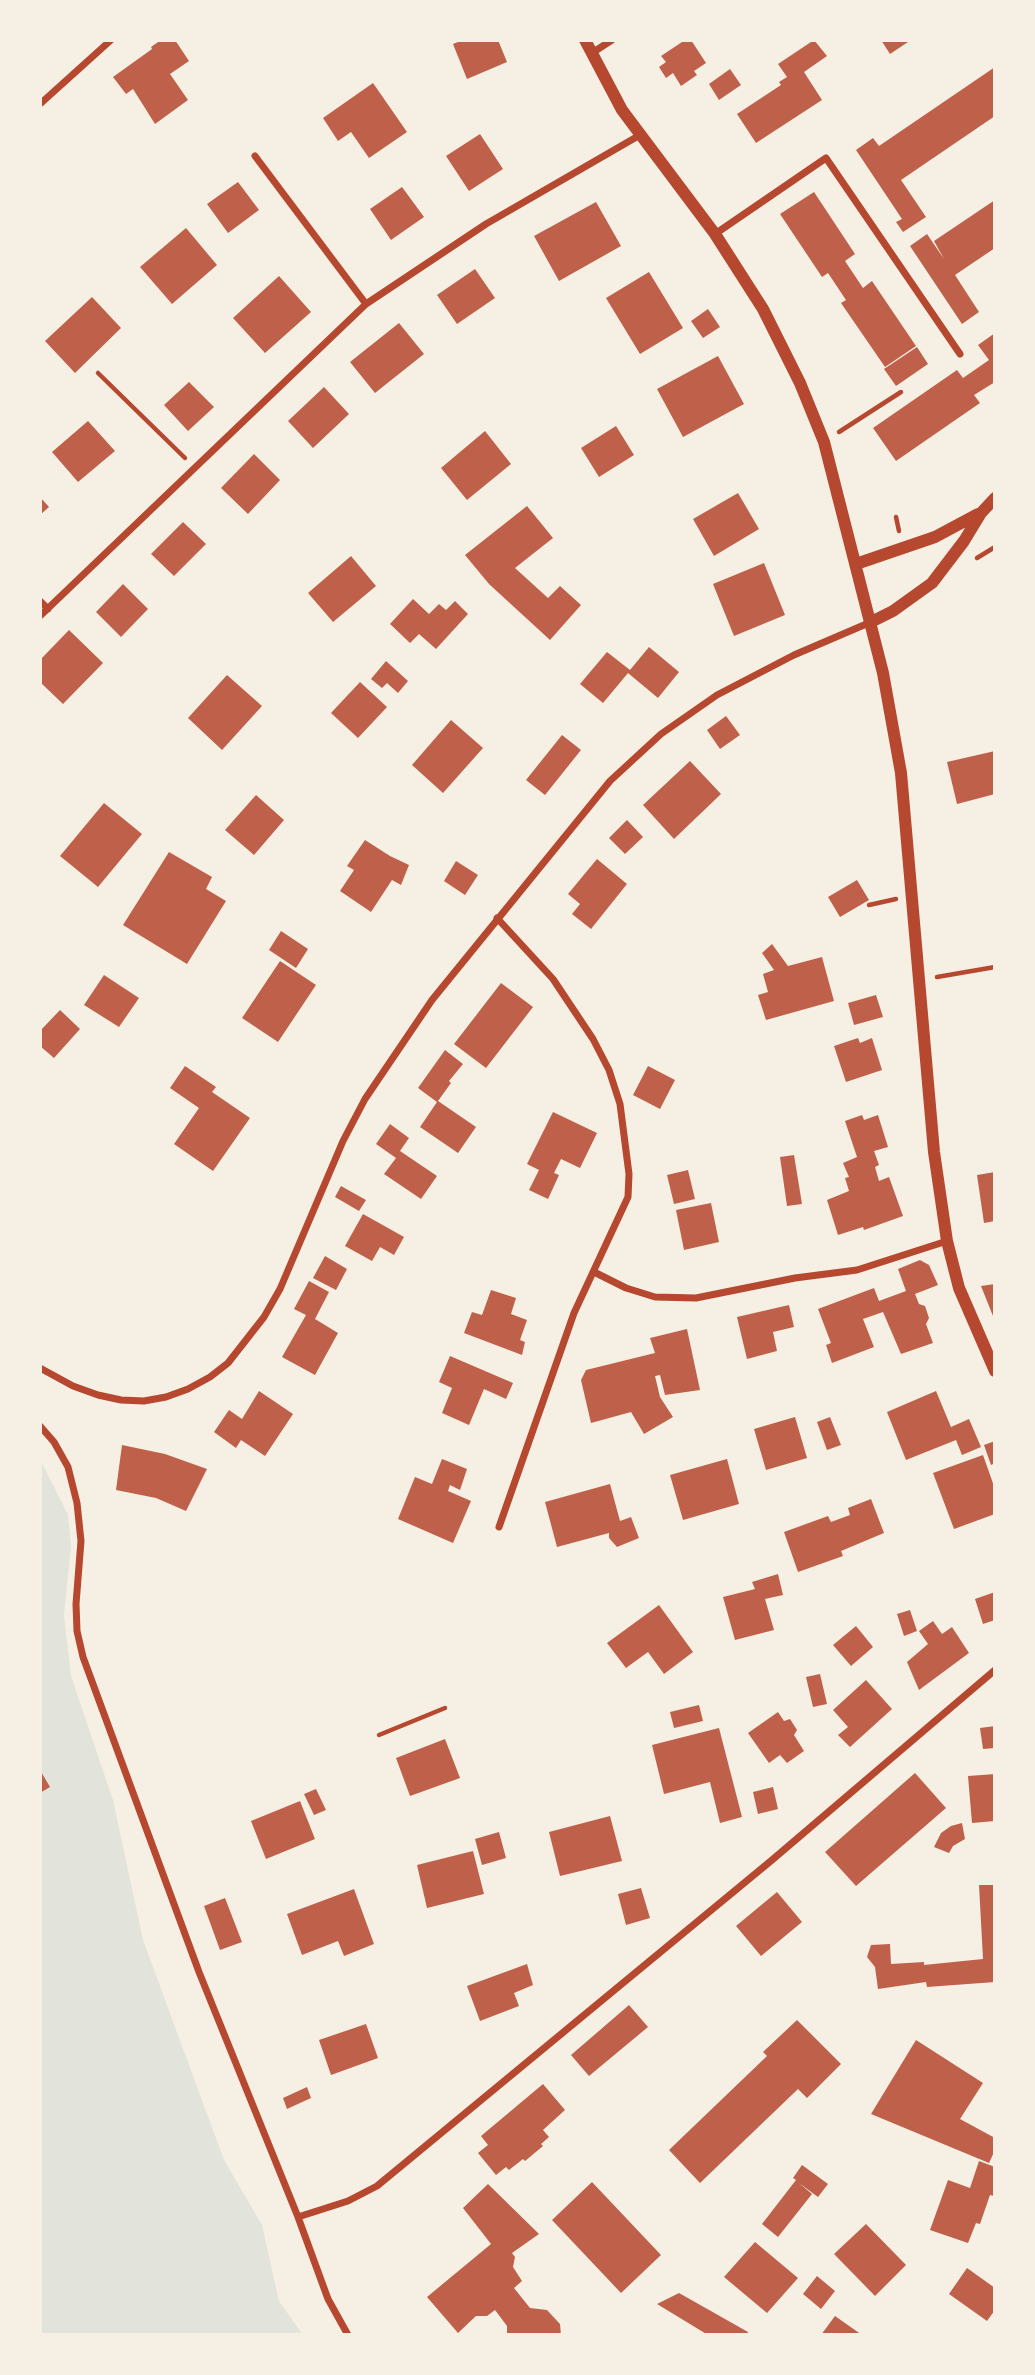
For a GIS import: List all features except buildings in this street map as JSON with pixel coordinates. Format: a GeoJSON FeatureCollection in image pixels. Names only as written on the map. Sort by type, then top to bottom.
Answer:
{"type":"FeatureCollection","features":[{"type":"Feature","properties":{"kind":"street"},"geometry":{"type":"LineString","coordinates":[[40,104],[111,40]]}},
{"type":"Feature","properties":{"kind":"street"},"geometry":{"type":"LineString","coordinates":[[585,40],[622,110],[715,234],[757,300],[783,346],[824,442],[883,673],[901,773],[934,1152],[947,1241],[959,1288],[995,1371]]}},
{"type":"Feature","properties":{"kind":"street"},"geometry":{"type":"LineString","coordinates":[[591,54],[611,40]]}},
{"type":"Feature","properties":{"kind":"street"},"geometry":{"type":"LineString","coordinates":[[40,616],[366,304],[486,223],[640,135]]}},
{"type":"Feature","properties":{"kind":"street"},"geometry":{"type":"LineString","coordinates":[[255,156],[366,304]]}},
{"type":"Feature","properties":{"kind":"street"},"geometry":{"type":"LineString","coordinates":[[715,234],[826,158],[960,354]]}},
{"type":"Feature","properties":{"kind":"street"},"geometry":{"type":"LineString","coordinates":[[40,1368],[73,1386],[98,1395],[144,1401],[188,1389],[228,1363],[264,1317],[280,1289],[343,1141],[365,1099],[424,1011],[610,781],[685,715],[750,677],[893,611],[932,583],[964,541],[981,513],[995,498]]}},
{"type":"Feature","properties":{"kind":"street"},"geometry":{"type":"LineString","coordinates":[[856,564],[935,537],[981,513]]}},
{"type":"Feature","properties":{"kind":"street"},"geometry":{"type":"LineString","coordinates":[[40,601],[48,609]]}},
{"type":"Feature","properties":{"kind":"street"},"geometry":{"type":"LineString","coordinates":[[497,918],[553,979],[576,1011],[609,1070],[620,1104],[626,1141],[628,1197],[574,1313],[499,1527]]}},
{"type":"Feature","properties":{"kind":"street"},"geometry":{"type":"LineString","coordinates":[[594,1272],[626,1289],[655,1297],[696,1298],[795,1278],[857,1270],[947,1241]]}},
{"type":"Feature","properties":{"kind":"street"},"geometry":{"type":"LineString","coordinates":[[40,1426],[54,1442],[68,1466],[77,1503],[81,1541],[76,1618],[83,1657],[199,1972],[298,2217],[328,2299],[348,2335]]}},
{"type":"Feature","properties":{"kind":"street"},"geometry":{"type":"LineString","coordinates":[[298,2217],[348,2201],[377,2186],[760,1869],[995,1670]]}},
{"type":"Feature","properties":{"kind":"path"},"geometry":{"type":"LineString","coordinates":[[98,373],[195,468]]}},
{"type":"Feature","properties":{"kind":"path"},"geometry":{"type":"LineString","coordinates":[[824,442],[901,392]]}},
{"type":"Feature","properties":{"kind":"path"},"geometry":{"type":"LineString","coordinates":[[920,979],[995,967]]}},
{"type":"Feature","properties":{"kind":"path"},"geometry":{"type":"LineString","coordinates":[[379,1735],[445,1708]]}},
{"type":"Feature","properties":{"kind":"shaded area"},"geometry":{"type":"Polygon","coordinates":[[[40,1459],[68,1515],[71,1546],[64,1615],[71,1676],[113,1800],[143,1940],[224,2160],[262,2225],[279,2301],[303,2335],[40,2335],[40,1459]]]}}]}
